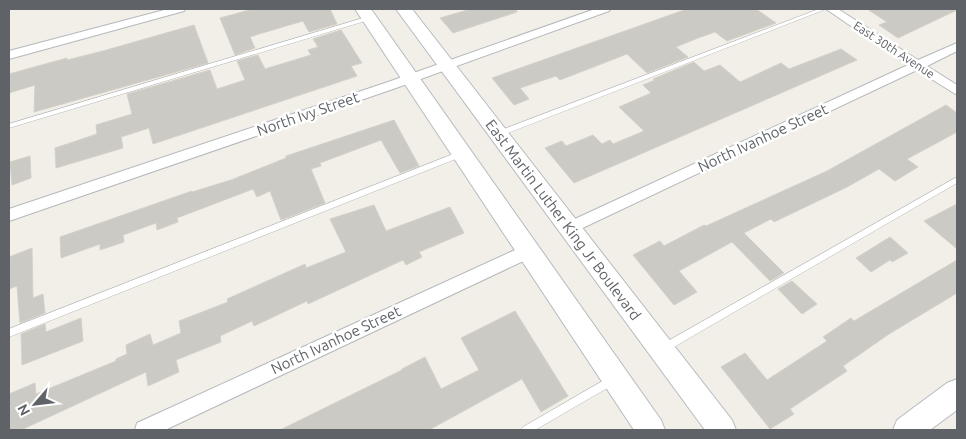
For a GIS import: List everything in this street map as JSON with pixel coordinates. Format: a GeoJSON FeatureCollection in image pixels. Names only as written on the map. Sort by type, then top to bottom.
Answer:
{"type":"FeatureCollection","features":[{"type":"Feature","properties":{"kind":"main road","name":"East Martin Luther King Jr Boulevard"},"geometry":{"type":"LineString","coordinates":[[404,9],[722,430]]}},
{"type":"Feature","properties":{"kind":"main road"},"geometry":{"type":"LineString","coordinates":[[366,13],[651,430]]}},
{"type":"Feature","properties":{"kind":"main road"},"geometry":{"type":"LineString","coordinates":[[907,430],[957,393]]}},
{"type":"Feature","properties":{"kind":"street"},"geometry":{"type":"LineString","coordinates":[[9,54],[180,9]]}},
{"type":"Feature","properties":{"kind":"street","name":"North Ivy Street"},"geometry":{"type":"LineString","coordinates":[[9,215],[411,78],[605,9]]}},
{"type":"Feature","properties":{"kind":"street","name":"East 30th Avenue"},"geometry":{"type":"LineString","coordinates":[[831,9],[957,91]]}},
{"type":"Feature","properties":{"kind":"street","name":"North Ivanhoe Street"},"geometry":{"type":"LineString","coordinates":[[569,228],[957,47]]}},
{"type":"Feature","properties":{"kind":"street","name":"North Ivanhoe Street"},"geometry":{"type":"LineString","coordinates":[[144,430],[528,250]]}},
{"type":"Feature","properties":{"kind":"lane"},"geometry":{"type":"LineString","coordinates":[[498,134],[823,9]]}},
{"type":"Feature","properties":{"kind":"lane"},"geometry":{"type":"LineString","coordinates":[[9,126],[366,13]]}},
{"type":"Feature","properties":{"kind":"lane"},"geometry":{"type":"LineString","coordinates":[[9,333],[463,154]]}},
{"type":"Feature","properties":{"kind":"lane"},"geometry":{"type":"LineString","coordinates":[[661,350],[957,180]]}},
{"type":"Feature","properties":{"kind":"lane"},"geometry":{"type":"LineString","coordinates":[[526,430],[616,379]]}},
{"type":"Feature","properties":{"kind":"building"},"geometry":{"type":"Polygon","coordinates":[[[253,9],[330,9],[337,24],[309,32],[303,21],[259,34],[250,37],[255,48],[235,55],[220,18],[253,9]]]}},
{"type":"Feature","properties":{"kind":"building"},"geometry":{"type":"Polygon","coordinates":[[[471,9],[516,9],[517,12],[453,33],[440,18],[471,9]]]}},
{"type":"Feature","properties":{"kind":"building"},"geometry":{"type":"Polygon","coordinates":[[[687,9],[756,9],[776,23],[727,41],[715,32],[698,38],[676,47],[688,57],[647,73],[627,54],[560,80],[556,76],[520,88],[529,99],[514,105],[492,78],[687,9]]]}},
{"type":"Feature","properties":{"kind":"building"},"geometry":{"type":"Polygon","coordinates":[[[867,9],[957,10],[898,38],[879,25],[887,22],[867,9]]]}},
{"type":"Feature","properties":{"kind":"building"},"geometry":{"type":"Polygon","coordinates":[[[194,25],[208,63],[34,112],[35,85],[9,93],[9,74],[67,58],[67,60],[103,51],[194,25]]]}},
{"type":"Feature","properties":{"kind":"building"},"geometry":{"type":"Polygon","coordinates":[[[341,30],[362,63],[351,66],[357,76],[153,144],[149,128],[121,137],[123,148],[56,168],[55,148],[97,134],[96,125],[132,114],[127,94],[210,70],[217,89],[245,80],[237,61],[258,55],[265,69],[311,55],[308,50],[318,47],[313,39],[341,30]]]}},
{"type":"Feature","properties":{"kind":"building"},"geometry":{"type":"Polygon","coordinates":[[[841,49],[857,60],[574,183],[545,148],[562,141],[566,146],[593,135],[602,144],[610,140],[613,144],[644,131],[619,107],[651,93],[643,85],[655,80],[653,79],[694,62],[704,71],[720,65],[740,82],[781,63],[789,69],[841,49]]]}},
{"type":"Feature","properties":{"kind":"building"},"geometry":{"type":"Polygon","coordinates":[[[946,105],[957,113],[957,132],[907,159],[918,167],[895,181],[879,169],[847,187],[774,222],[771,219],[744,233],[784,273],[770,281],[732,242],[679,271],[697,292],[674,305],[633,255],[660,241],[664,246],[704,225],[706,226],[827,171],[946,105]]]}},
{"type":"Feature","properties":{"kind":"building"},"geometry":{"type":"Polygon","coordinates":[[[394,120],[419,166],[400,173],[381,140],[320,163],[321,166],[311,169],[325,203],[281,220],[270,191],[257,197],[253,189],[177,218],[178,222],[157,230],[156,223],[123,235],[124,242],[100,250],[100,244],[61,258],[60,237],[192,191],[231,180],[286,158],[286,156],[394,120]]]}},
{"type":"Feature","properties":{"kind":"building"},"geometry":{"type":"Polygon","coordinates":[[[30,156],[31,178],[12,185],[10,162],[30,156]]]}},
{"type":"Feature","properties":{"kind":"building"},"geometry":{"type":"Polygon","coordinates":[[[957,204],[957,249],[924,221],[957,204]]]}},
{"type":"Feature","properties":{"kind":"building"},"geometry":{"type":"Polygon","coordinates":[[[374,205],[386,231],[450,207],[464,233],[419,252],[422,257],[406,265],[403,260],[308,304],[307,301],[254,326],[252,321],[220,336],[221,342],[176,360],[179,372],[148,386],[146,372],[21,430],[9,430],[9,394],[35,383],[36,394],[116,361],[116,359],[127,354],[126,345],[150,334],[153,345],[181,333],[179,321],[228,302],[227,299],[305,264],[306,268],[346,252],[330,219],[374,205]]]}},
{"type":"Feature","properties":{"kind":"building"},"geometry":{"type":"Polygon","coordinates":[[[890,237],[908,253],[892,262],[890,260],[871,272],[856,258],[890,237]]]}},
{"type":"Feature","properties":{"kind":"building"},"geometry":{"type":"Polygon","coordinates":[[[32,248],[33,298],[43,294],[45,313],[20,323],[17,286],[9,289],[9,257],[32,248]]]}},
{"type":"Feature","properties":{"kind":"building"},"geometry":{"type":"Polygon","coordinates":[[[957,260],[957,293],[889,334],[843,366],[847,371],[790,409],[794,414],[770,429],[721,367],[745,353],[767,380],[827,341],[823,337],[851,318],[854,321],[957,260]]]}},
{"type":"Feature","properties":{"kind":"building"},"geometry":{"type":"Polygon","coordinates":[[[792,281],[817,304],[802,314],[778,289],[792,281]]]}},
{"type":"Feature","properties":{"kind":"building"},"geometry":{"type":"Polygon","coordinates":[[[515,311],[568,396],[541,412],[522,379],[429,430],[280,430],[425,357],[441,389],[479,370],[461,338],[515,311]]]}},
{"type":"Feature","properties":{"kind":"building"},"geometry":{"type":"Polygon","coordinates":[[[81,318],[83,341],[22,365],[21,334],[45,324],[46,332],[81,318]]]}}]}
